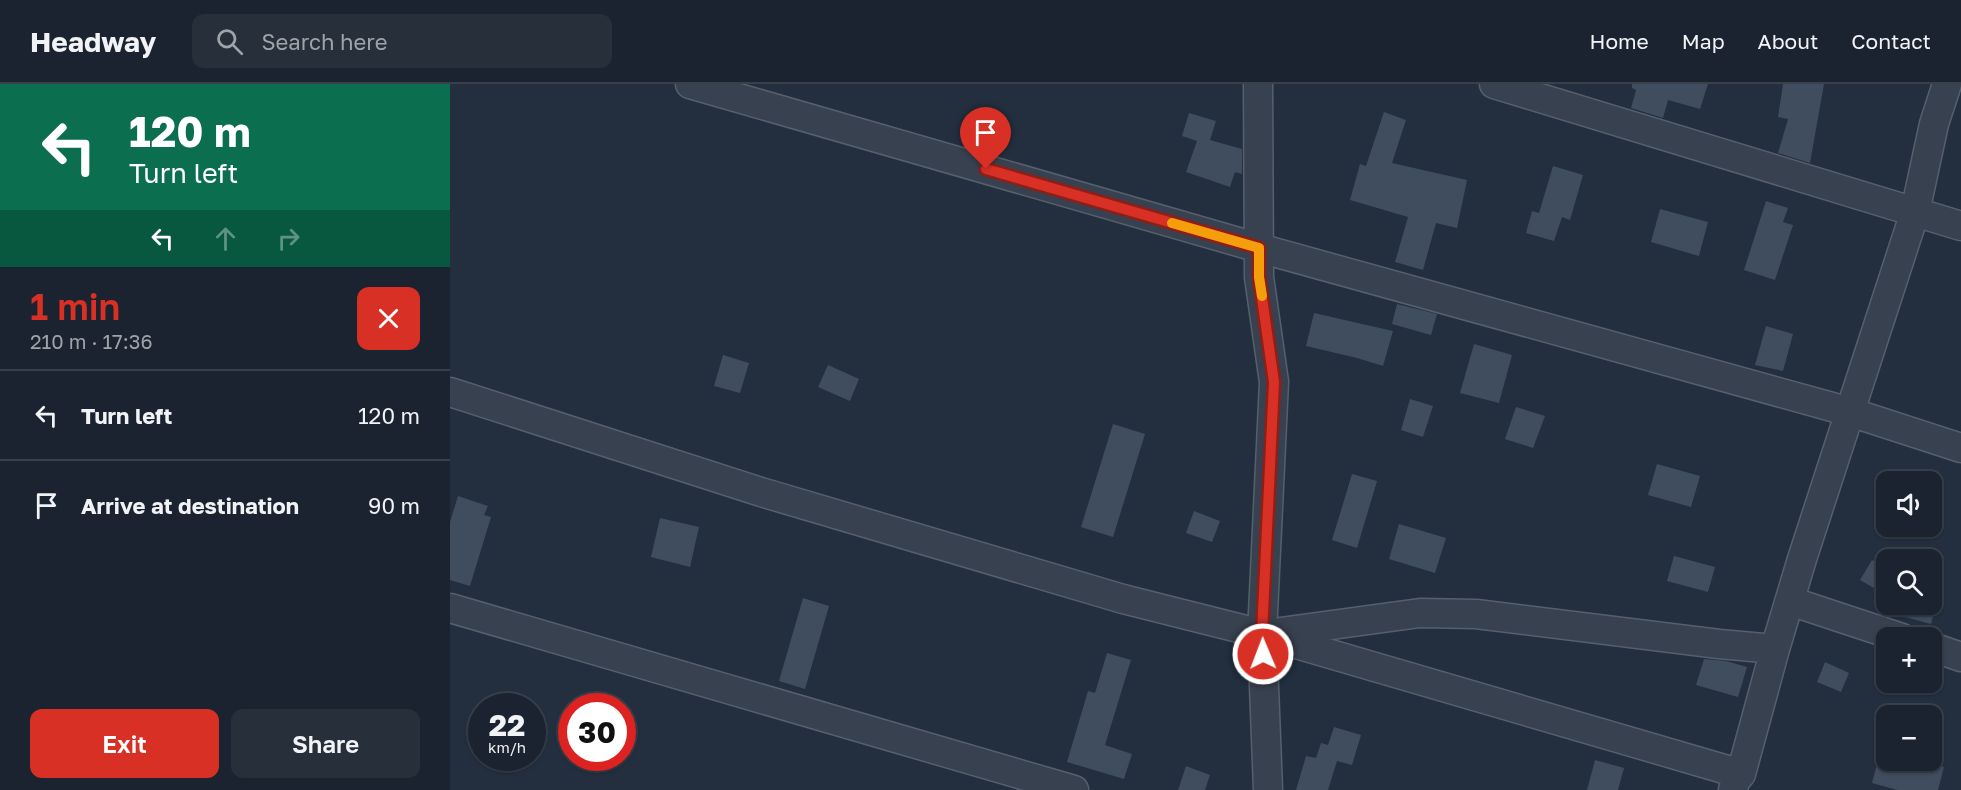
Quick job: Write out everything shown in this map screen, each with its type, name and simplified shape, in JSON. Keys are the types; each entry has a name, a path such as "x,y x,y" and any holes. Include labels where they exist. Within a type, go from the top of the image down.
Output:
{"street":[{"path":"690,84 1259,248 1850,412 1961,448"},
{"path":"1258,84 1259,277 1274,382 1262,634 1268,790"},
{"path":"1494,84 1961,226"},
{"path":"450,392 772,495 1123,599 1262,634 1737,782 1775,649 1915,212 1934,124 1947,84"},
{"path":"1790,601 1876,629"},
{"path":"450,608 1074,790"},
{"path":"1262,634 1420,613 1476,614 1775,649"},
{"path":"1942,650 1961,657"}],"building":[{"path":"1632,84 1708,84 1700,109 1668,100 1663,118 1631,108 1636,90 1632,88"},
{"path":"1783,84 1824,84 1810,163 1778,153 1788,119 1778,117"},
{"path":"1384,112 1406,120 1392,163 1467,180 1457,228 1436,223 1423,270 1395,262 1408,217 1350,200 1360,164 1366,166"},
{"path":"1189,113 1216,121 1210,140 1242,149 1242,174 1235,172 1230,187 1186,172 1197,141 1182,136"},
{"path":"1553,166 1583,175 1570,220 1562,217 1554,241 1526,233 1532,211 1539,213"},
{"path":"1766,201 1788,208 1783,222 1793,225 1775,280 1744,270"},
{"path":"1660,209 1708,222 1699,256 1651,242"},
{"path":"1397,304 1437,314 1431,335 1392,324"},
{"path":"1314,313 1393,331 1383,366 1306,346"},
{"path":"1766,326 1793,334 1783,371 1755,365"},
{"path":"1474,344 1512,355 1499,403 1460,393"},
{"path":"723,355 749,363 740,393 714,386"},
{"path":"828,365 859,379 850,401 818,387"},
{"path":"1410,399 1433,406 1423,437 1401,430"},
{"path":"1516,407 1545,416 1533,448 1505,439"},
{"path":"1113,424 1145,434 1113,537 1081,527"},
{"path":"1657,464 1700,476 1691,507 1648,495"},
{"path":"1352,474 1377,481 1357,548 1332,540"},
{"path":"458,496 488,506 484,515 491,517 470,586 450,580 450,522"},
{"path":"1194,511 1220,521 1212,542 1186,533"},
{"path":"660,518 699,527 690,567 651,557"},
{"path":"1399,524 1446,538 1435,573 1389,559"},
{"path":"1674,556 1715,567 1708,592 1667,581"},
{"path":"1872,560 1876,562 1876,589 1860,580"},
{"path":"803,598 829,606 805,689 779,681"},
{"path":"1898,615 1933,615 1931,624"},
{"path":"1107,653 1131,660 1105,745 1132,754 1124,779 1067,762 1088,691 1095,693"},
{"path":"1704,659 1726,661 1747,667 1738,697 1696,685"},
{"path":"1825,662 1849,673 1841,692 1817,682"},
{"path":"1334,727 1361,735 1352,765 1337,761 1328,790 1296,790 1306,756 1316,758 1321,743 1328,745"},
{"path":"1595,760 1624,768 1618,790 1587,790"},
{"path":"1186,766 1210,775 1205,790 1178,790"},
{"path":"1942,766 1944,767 1938,790 1897,790 1872,783 1876,768 1876,771 1942,771"}],"slow traffic":[{"path":"1172,223 1259,248 1259,277 1262,296"}],"route":[{"path":"986,169 1259,248 1259,277 1274,382 1262,634 1263,654"}]}
